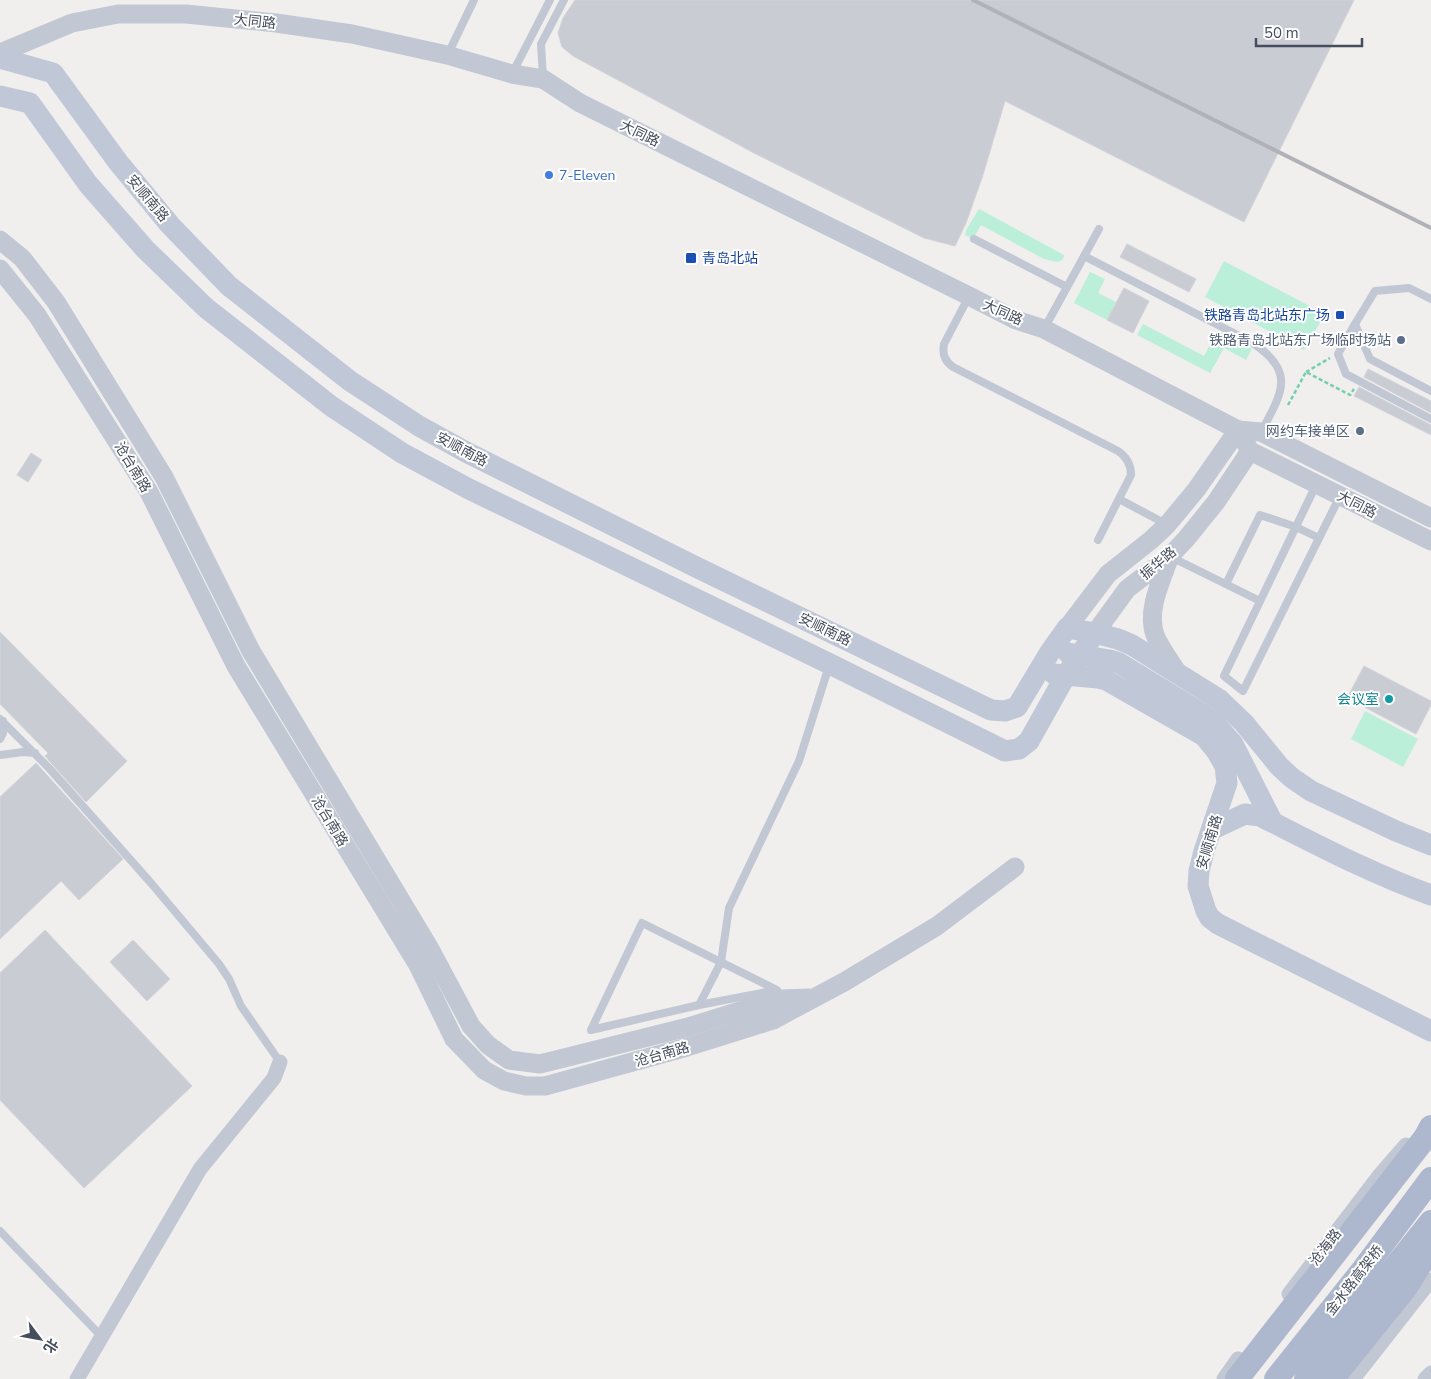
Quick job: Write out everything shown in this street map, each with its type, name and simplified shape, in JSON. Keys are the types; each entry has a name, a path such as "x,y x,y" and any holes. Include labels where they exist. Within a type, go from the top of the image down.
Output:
{"main road":[{"name":"安顺南路","path":"0,58 52,73 118,162 164,218 229,286 350,381 419,426 475,457 670,554 991,710 1005,711 1017,707 1037,672 1098,678 1106,680 1204,736 1225,766 1227,783 1199,871 1198,886 1202,901 1210,918 1218,924 1431,1031"},
{"path":"0,96 30,103 88,184 145,248 206,308 331,406 402,453 470,489 830,664"},
{"path":"1037,672 1067,628 1118,639 1132,645 1220,700 1244,723 1279,766 1311,791 1396,831 1431,845"},
{"name":"振华路","path":"830,664 1005,751 1019,749 1029,741 1066,675 1095,633"},
{"path":"1050,652 1080,655 1119,663 1211,719 1233,744 1272,821"},
{"path":"1213,829 1245,814 1260,816 1368,870 1431,895"},
{"path":"1237,1379 1425,1138 1431,1127"},
{"name":"金水路高架桥","path":"1278,1379 1431,1179"},
{"name":"金水路高架桥","path":"1306,1379 1431,1222"},
{"path":"1332,1379 1406,1287 1431,1247"}],"street":[{"name":"大同路","path":"0,53 72,22 118,14 186,14 276,23 352,34 448,54 512,74 542,79 580,103 1016,320 1044,329 1238,430"},
{"name":"沧台南路","path":"0,240 22,258 56,302 164,478 251,651 430,950 471,1026 488,1045 509,1060 540,1064 688,1026 772,1001 816,998"},
{"name":"沧台南路","path":"0,269 37,315 149,492 236,666 418,966 454,1039 484,1070 504,1081 526,1086 545,1086 687,1047 773,1020 816,998 938,926 1015,866"},
{"path":"1238,430 1256,441"},
{"name":"振华路","path":"1067,628 1108,574 1168,525 1196,490 1238,430"},
{"name":"大同路","path":"1256,441 1317,484 1431,541"},
{"name":"大同路","path":"1256,441 1431,518"},
{"name":"振华路","path":"1095,633 1127,589 1170,556 1186,539 1216,502 1256,441"},
{"path":"1170,556 1154,604 1152,620 1155,635 1177,672"},
{"path":"78,1379 200,1169 274,1078 280,1062"},
{"name":"沧海路","path":"1224,1379 1380,1176 1421,1126 1431,1119"},
{"path":"1278,1379 1431,1185"},
{"path":"1315,1379 1431,1236"},
{"path":"1353,1379 1431,1280"},
{"path":"1425,1379 1431,1373"}],"lane":[{"path":"448,54 474,0"},
{"path":"512,74 550,0"},
{"path":"542,79 541,44 564,0"},
{"path":"1044,329 1099,229"},
{"path":"974,239 1067,287"},
{"path":"1084,256 1251,342 1267,353 1278,367 1282,386 1277,402 1256,441"},
{"path":"1431,299 1410,288 1376,291 1338,354 1346,374 1431,419"},
{"path":"970,296 944,344 943,352 947,363 1123,454 1131,467 1131,475 1098,540"},
{"path":"1355,324 1370,359 1431,391"},
{"path":"1317,484 1224,676 1243,691 1341,496"},
{"path":"1119,499 1168,525"},
{"path":"1226,584 1260,515 1296,527 1320,538"},
{"path":"1170,556 1260,601"},
{"path":"699,1005 721,962 729,908 799,761 830,664"},
{"path":"0,739 3,733 1,720"},
{"path":"1,720 36,753 151,883 219,964 229,979 241,1006 280,1062"},
{"path":"0,755 12,752 36,753"},
{"path":"642,923 721,962 777,990 699,1005 591,1030 642,923"},
{"path":"0,1231 102,1337"}],"path":[{"path":"1285,410 1306,372 1338,354"},
{"path":"1306,372 1350,395 1358,381"}],"green space":[{"path":"979,209 1064,255 1064,257 1057,262 1044,259 981,225 973,239 965,235"},
{"path":"1224,261 1325,314 1304,350 1205,297"},
{"path":"1090,272 1105,279 1098,293 1116,302 1107,320 1074,303"},
{"path":"1143,324 1204,356 1217,331 1252,349 1246,360 1224,348 1210,373 1137,335"},
{"path":"1365,711 1418,739 1403,767 1351,739"}],"building":[{"path":"575,0 1354,0 1244,222 1005,101 982,178 966,223 955,246 924,238 754,153 573,56 562,47 558,33 563,18"},
{"path":"1127,244 1196,279 1189,292 1120,257"},
{"path":"1124,288 1149,301 1133,333 1107,320"},
{"path":"1368,369 1431,401 1431,413 1364,377"},
{"path":"1359,387 1431,425 1431,435 1354,396"},
{"path":"31,453 42,460 28,482 17,475"},
{"path":"0,632 127,761 86,802 45,756 48,753 0,704"},
{"name":"会议室","path":"1364,666 1431,701 1431,705 1416,734 1347,698"},
{"path":"36,763 123,859 79,900 61,881 0,939 0,797"},
{"path":"45,930 192,1086 84,1188 0,1100 0,973"},
{"path":"133,940 170,979 147,1001 110,962"}],"railway":[{"path":"973,0 1431,228"}],"place":[{"name":"7-Eleven","path":"549,175"},
{"name":"青岛北站","path":"691,258"},
{"name":"铁路青岛北站东广场","path":"1340,315"},
{"name":"铁路青岛北站东广场临时场站","path":"1401,340"},
{"name":"网约车接单区","path":"1360,431"},
{"name":"会议室","path":"1389,699"}]}
